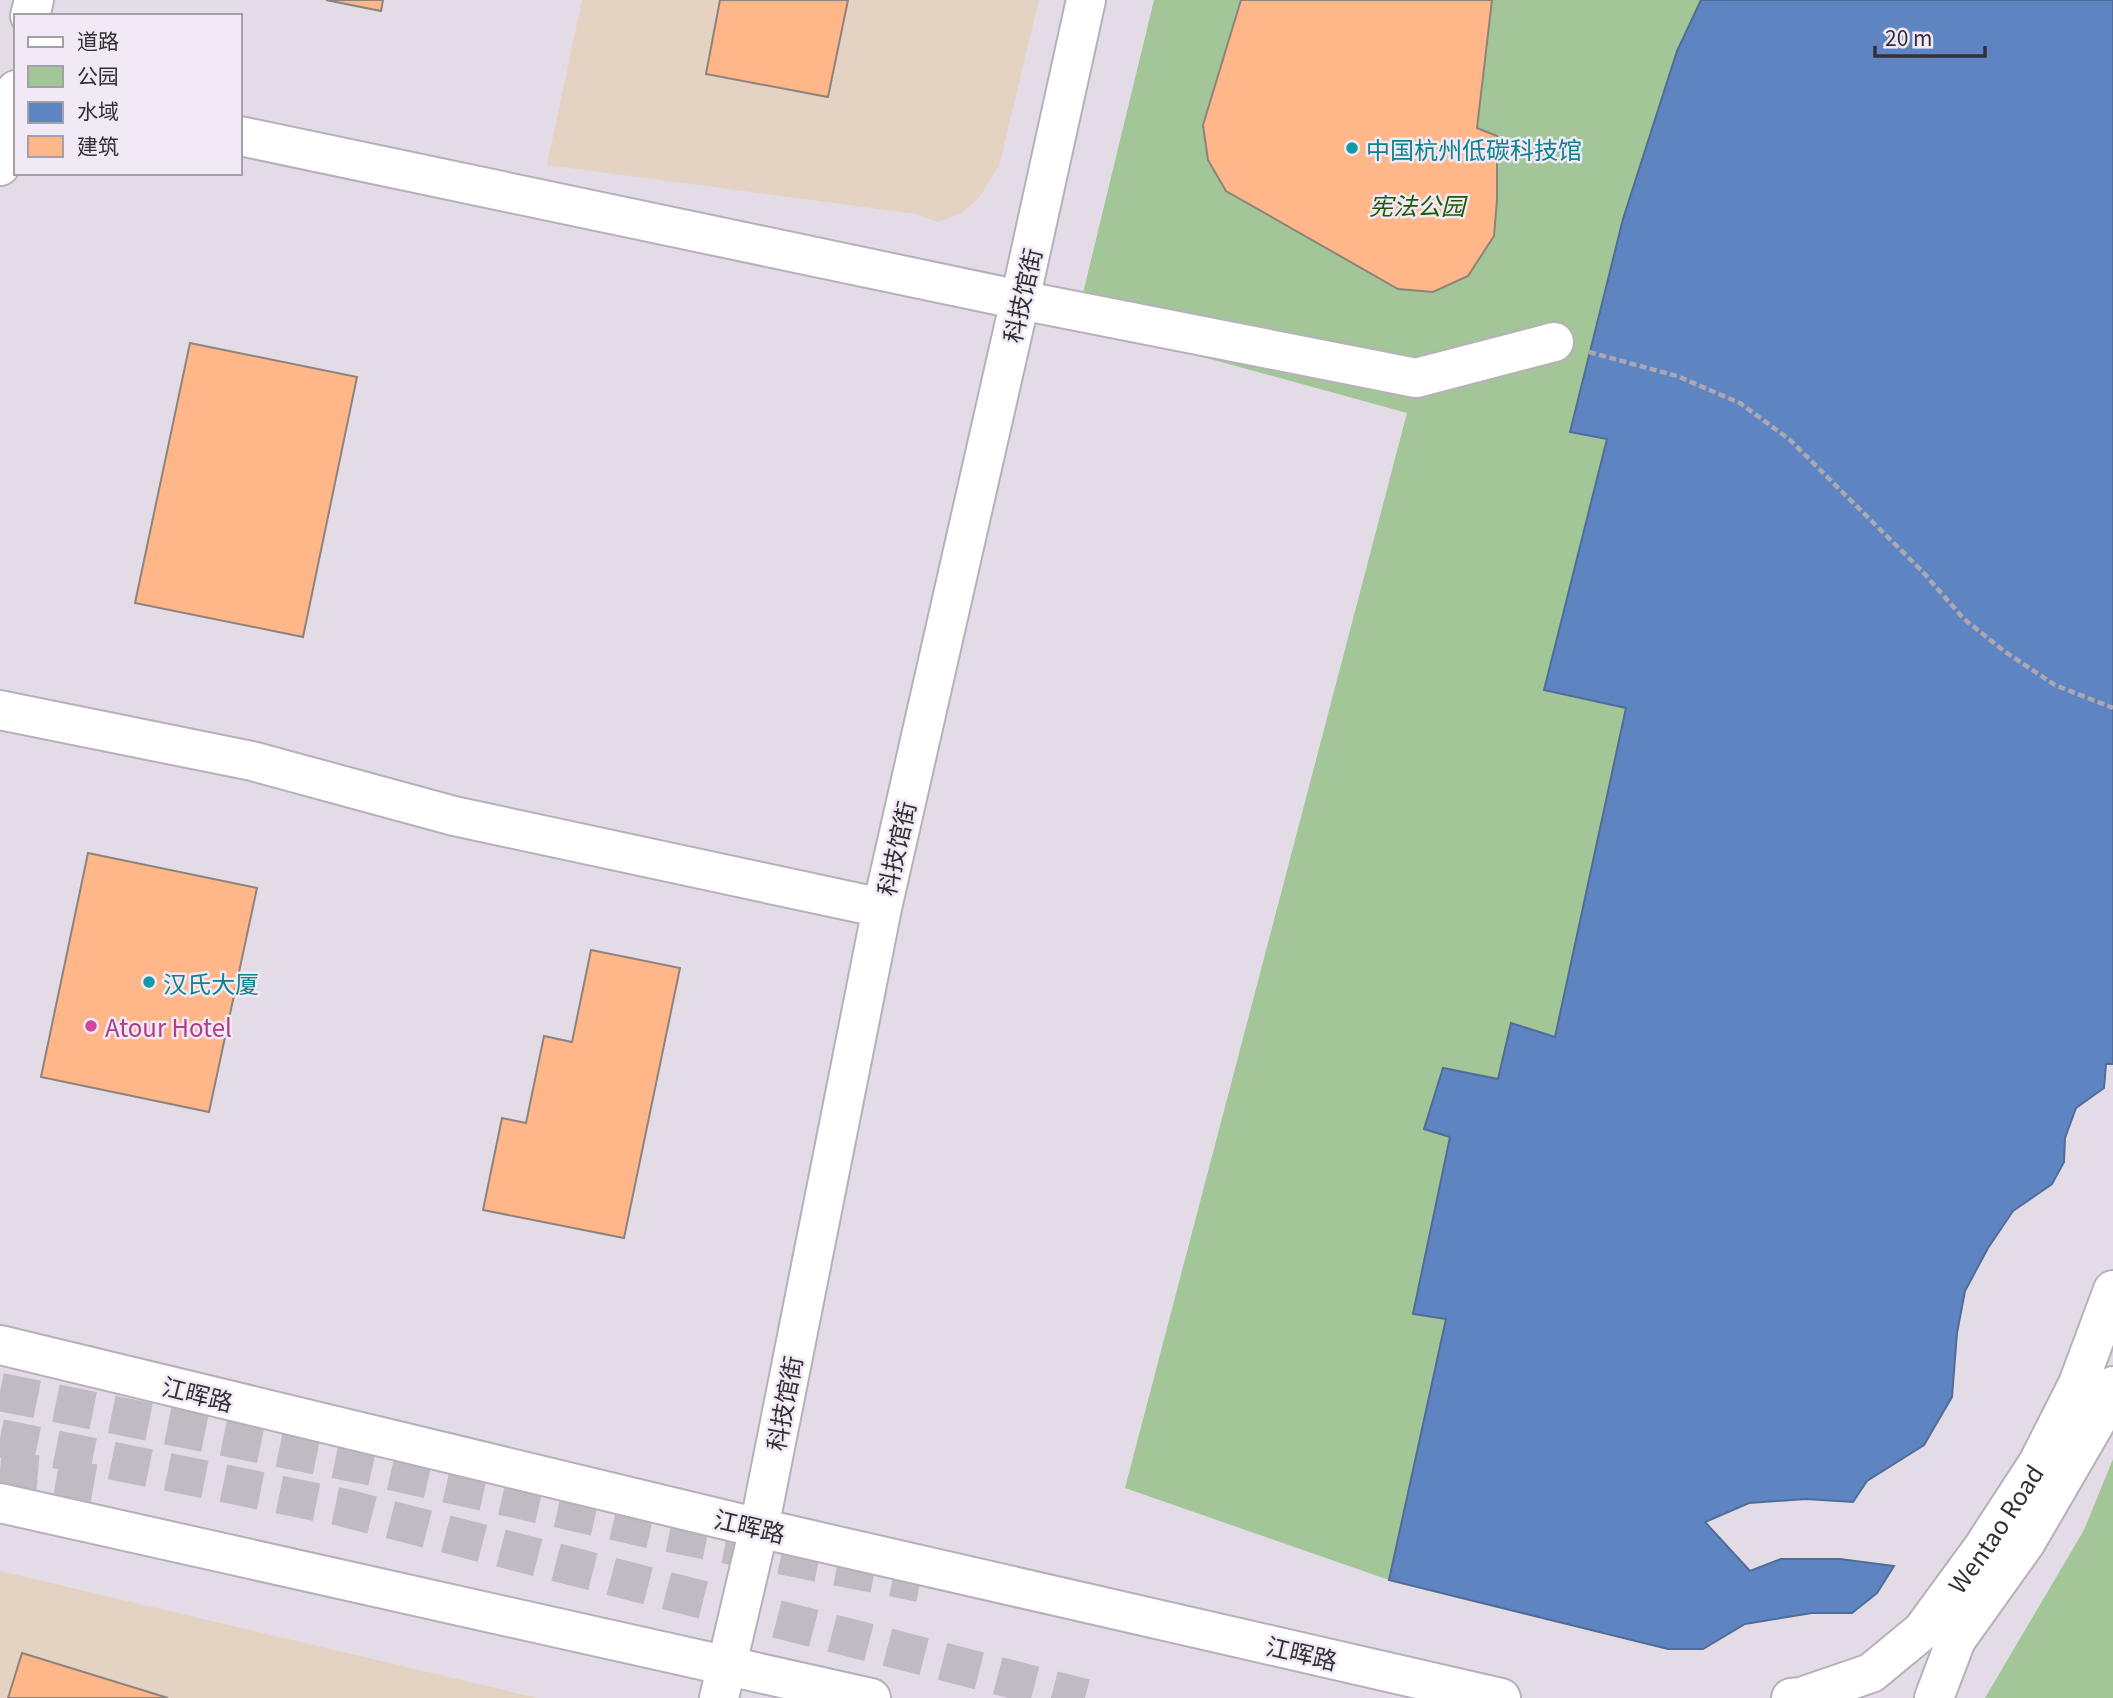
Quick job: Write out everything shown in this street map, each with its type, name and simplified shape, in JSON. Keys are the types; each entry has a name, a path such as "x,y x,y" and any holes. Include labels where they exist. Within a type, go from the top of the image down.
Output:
{"main road":[{"name":"科技馆街","path":"722,1682 759,1528 881,908 1086,0"},
{"path":"0,166 14,100"},
{"path":"242,136 1020,300 1416,378 1554,342"},
{"path":"0,710 252,761 454,816 881,908"},
{"name":"Wentao Road","path":"1797,1698 1871,1673 1922,1631 1982,1549 2038,1463 2078,1384 2113,1290"},
{"name":"江晖路","path":"0,1345 759,1528 1501,1698"},
{"name":"Wentao Road","path":"1934,1698 1956,1640 2026,1542 2098,1419 2113,1386"},
{"path":"0,1503 722,1682 871,1698"},
{"path":"1797,1698 1851,1698"}],"path":[{"path":"1554,342 1677,376 1740,403 1790,440 1921,570 1964,618 2004,651 2055,685 2113,708"}],"shaded area":[{"path":"582,0 1039,0 999,166 978,199 960,214 938,222 916,214 547,165"},
{"path":"0,1571 537,1698 0,1698"}],"green space":[{"name":"宪法公园","path":"1154,0 1701,0 1677,51 1623,219 1570,432 1607,439 1544,690 1626,708 1555,1037 1498,1080 1424,1128 1450,1136 1413,1313 1446,1318 1389,1580 1125,1488 1407,413 1076,322"},
{"path":"2113,1459 2113,1698 1985,1698 2084,1530"}],"water":[{"path":"1701,0 2113,0 2113,1064 2106,1064 2104,1088 2076,1108 2065,1138 2064,1162 2052,1184 2013,1211 1988,1248 1965,1291 1957,1333 1952,1397 1924,1445 1867,1481 1853,1502 1806,1499 1749,1503 1705,1522 1750,1571 1781,1559 1840,1559 1894,1566 1877,1593 1852,1613 1812,1613 1745,1624 1703,1649 1668,1649 1389,1580 1446,1319 1413,1314 1450,1137 1424,1129 1443,1068 1498,1079 1511,1023 1555,1037 1626,708 1544,690 1607,439 1570,432 1623,219 1677,51"}],"building":[{"path":"326,0 383,0 381,11"},
{"path":"720,0 848,0 828,97 706,74"},
{"name":"中国杭州低碳科技馆","path":"1241,0 1492,0 1477,128 1497,136 1494,236 1468,276 1433,292 1398,289 1226,191 1208,160 1203,125"},
{"path":"190,343 357,377 303,637 135,603"},
{"name":"汉氏大厦","path":"88,853 257,888 209,1112 41,1077"},
{"path":"591,950 680,968 624,1238 483,1210 502,1118 526,1123 544,1036 572,1042"},
{"path":"22,1653 168,1698 8,1698"}],"tunnel":[{"path":"0,1392 359,1464 658,1531 920,1583"},
{"path":"0,1438 341,1507 1085,1698"},
{"path":"0,1471 47,1475 98,1484"}],"place":[{"name":"中国杭州低碳科技馆","path":"1352,148"},
{"name":"汉氏大厦","path":"149,982"},
{"name":"Atour Hotel","path":"91,1026"}]}
